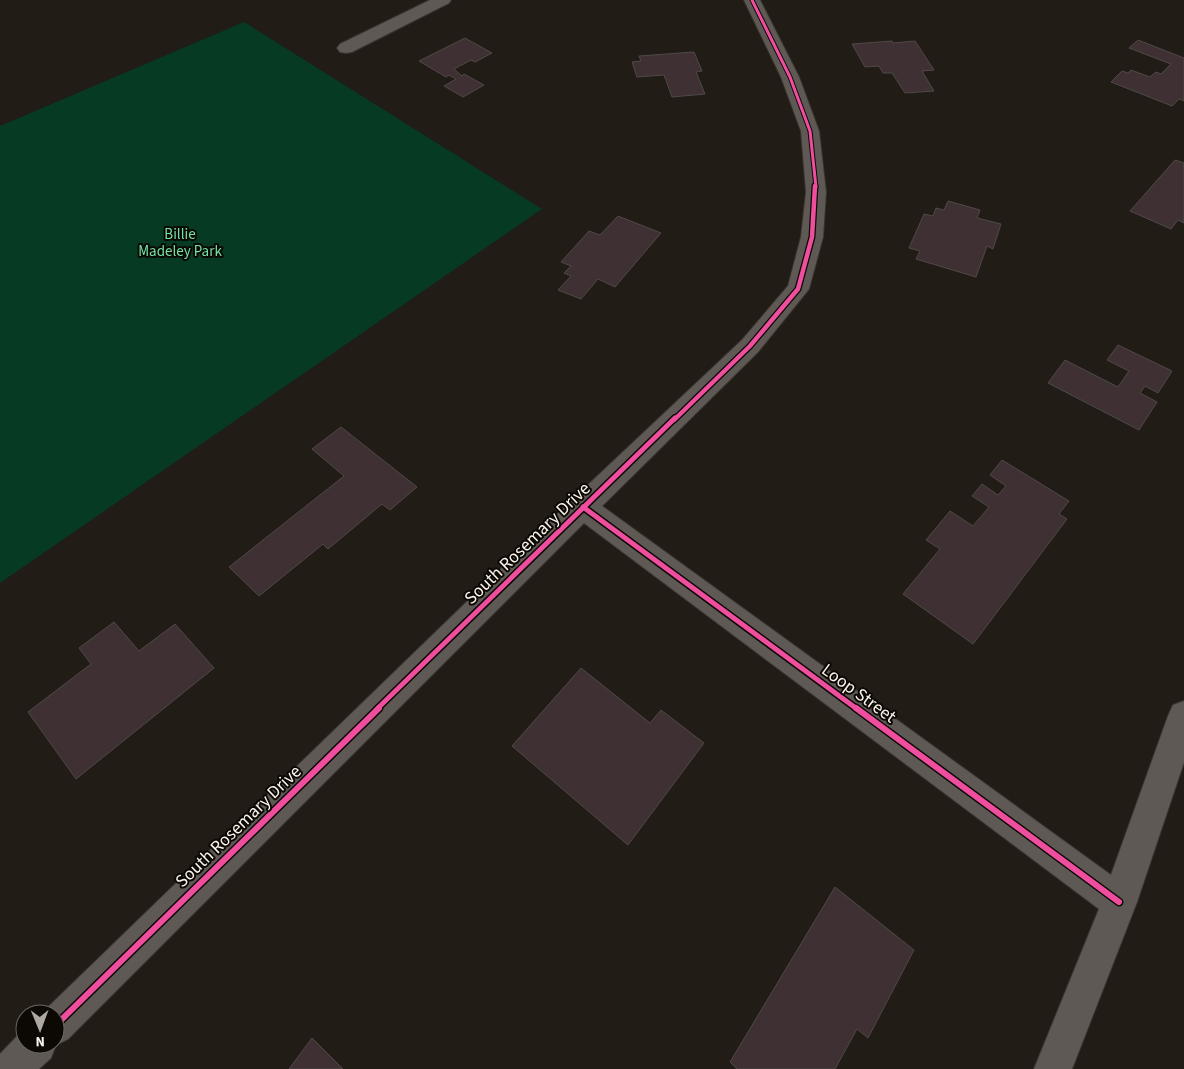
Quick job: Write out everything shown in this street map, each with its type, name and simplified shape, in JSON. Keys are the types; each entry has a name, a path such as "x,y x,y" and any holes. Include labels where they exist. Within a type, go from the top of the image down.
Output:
{"street":[{"path":"346,48 442,0"},
{"name":"South Rosemary Drive","path":"65,1016 583,507 750,346 798,289 812,237 816,192 810,131 790,78 752,0"},
{"name":"Loop Street","path":"583,507 1119,902"},
{"path":"1053,1069 1119,902 1184,716"},
{"path":"12,1069 27,1054"}],"green space":[{"name":"Billie Madeley Park","path":"244,22 542,209 0,583 0,126"}],"building":[{"path":"465,38 492,53 475,62 471,60 454,69 462,76 464,74 484,85 463,97 444,86 456,79 449,75 446,77 419,61"},
{"path":"1138,40 1184,58 1184,101 1179,99 1172,106 1111,82 1122,71 1128,73 1131,70 1150,77 1156,72 1161,74 1171,64 1129,48"},
{"path":"892,41 893,43 915,41 934,70 922,71 934,91 905,93 892,73 883,73 879,66 865,67 852,44"},
{"path":"694,52 702,71 696,72 705,94 672,97 664,75 637,77 632,62 641,61 639,56"},
{"path":"1175,160 1184,163 1184,223 1178,220 1171,229 1130,211"},
{"path":"948,201 980,210 977,218 1001,224 993,249 987,246 976,277 916,259 920,251 909,248 924,214 933,216 936,208 944,210"},
{"path":"618,216 661,233 615,287 598,279 581,299 558,290 571,276 564,273 571,266 561,262 589,231 600,235"},
{"path":"1118,345 1172,371 1158,393 1145,386 1140,393 1157,402 1139,430 1048,383 1065,360 1118,387 1129,371 1107,360"},
{"path":"341,427 417,487 390,510 382,504 328,549 323,544 259,596 229,567 344,476 312,449"},
{"path":"1002,460 1069,501 1059,514 1067,519 973,644 903,594 940,549 926,540 950,511 973,526 989,507 972,496 982,484 998,495 1006,486 990,475"},
{"path":"114,622 139,651 175,624 214,668 76,779 28,712 91,664 79,648"},
{"path":"581,668 650,723 661,710 704,743 628,845 512,746"},
{"path":"835,887 914,950 868,1038 857,1029 835,1069 737,1069 730,1062"},
{"path":"312,1038 343,1069 289,1069"}],"cycle path":[{"path":"65,1016 583,507 750,346 798,289 812,237 816,192 810,131 790,77 752,0"},
{"path":"583,507 1119,902"}]}
